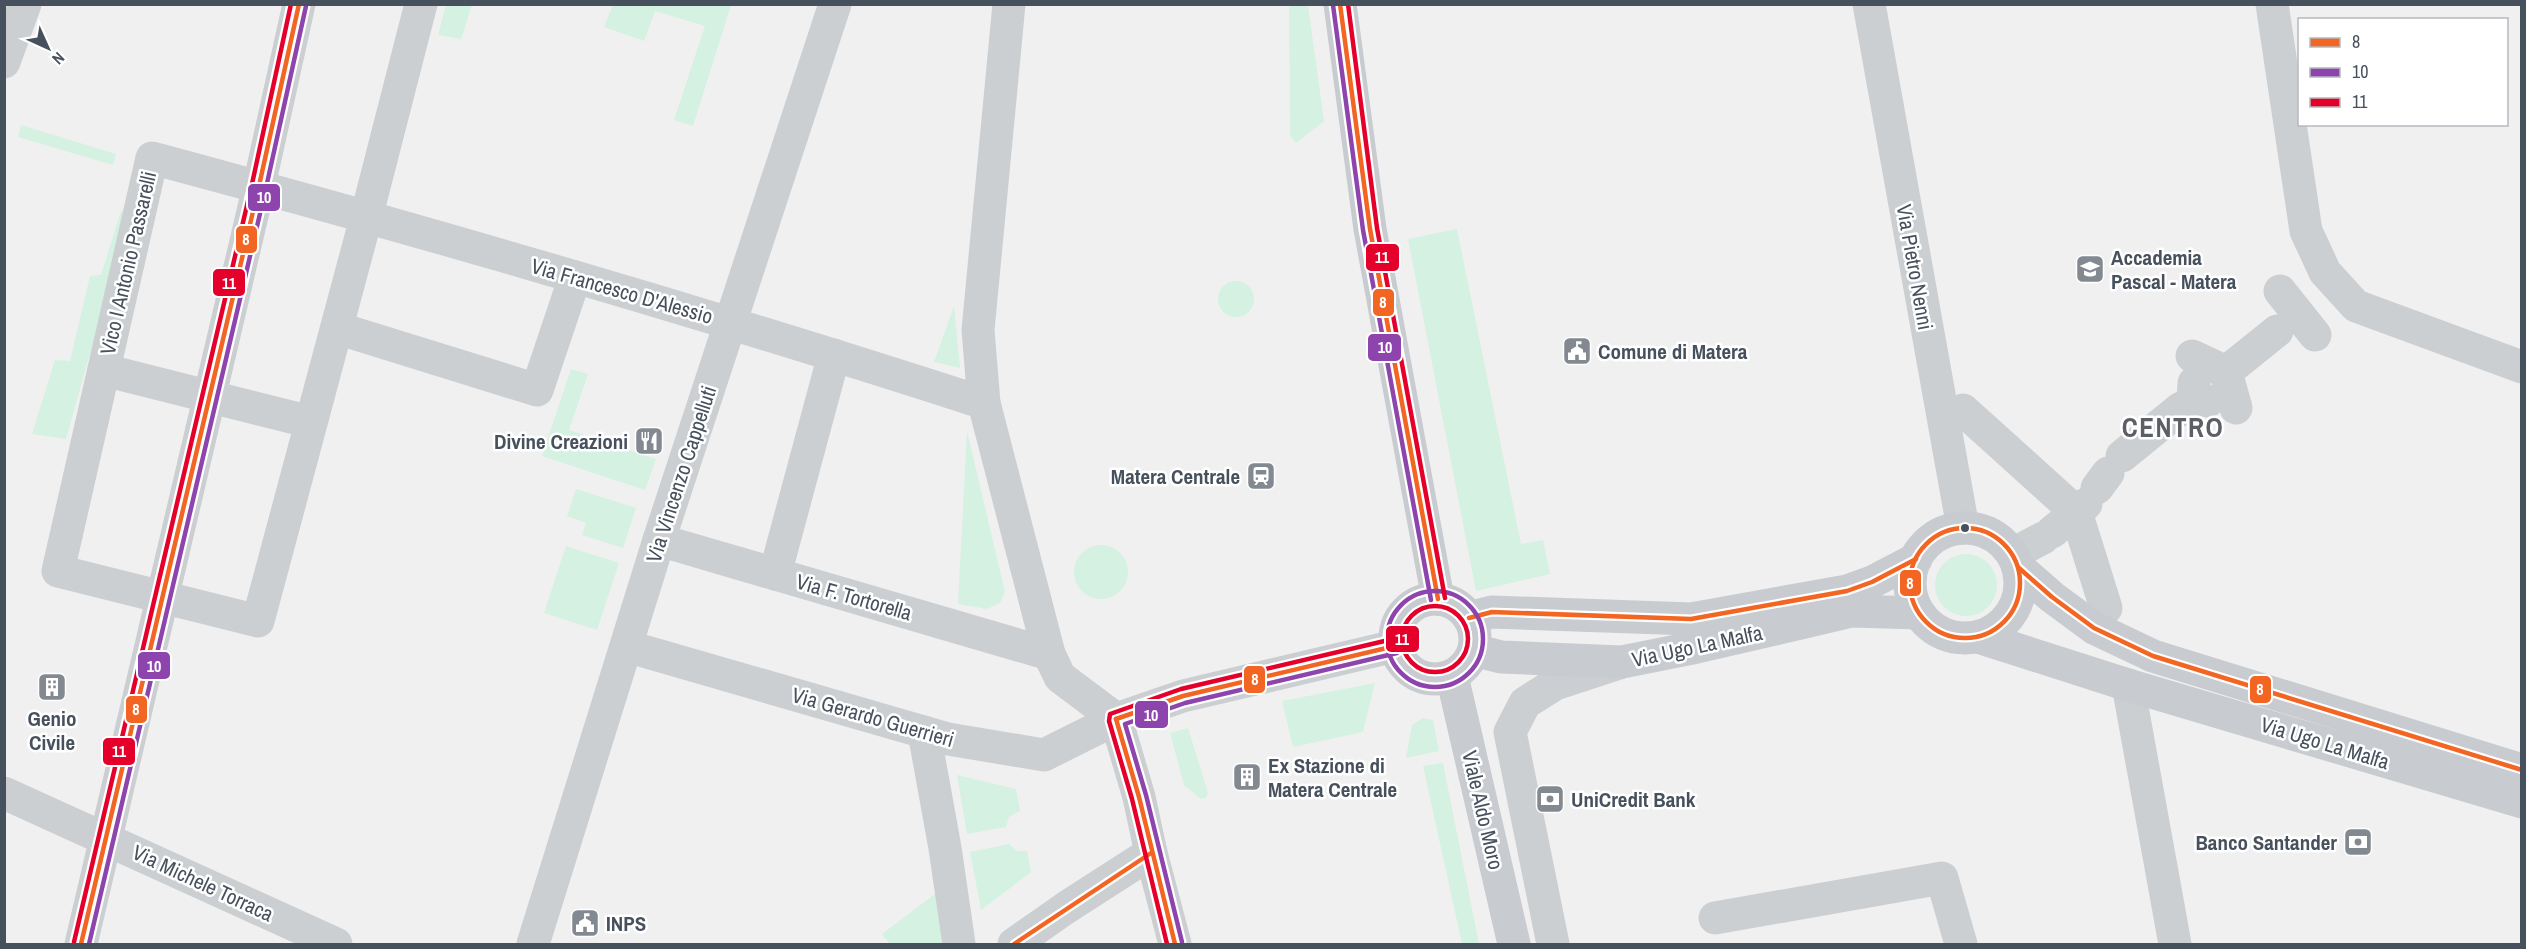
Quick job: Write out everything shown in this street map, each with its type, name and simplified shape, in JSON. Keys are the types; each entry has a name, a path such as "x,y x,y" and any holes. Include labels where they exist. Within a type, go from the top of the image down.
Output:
{"main road":[{"path":"1340,4 1370,229 1438,599"},
{"path":"1963,528 1977,529 1991,534 2003,543 2016,561 2021,586 2008,619 1994,630 1978,637 1951,637 1939,632 1919,613 1912,596 1910,577 1916,560 1927,543 1944,532 1963,528"},
{"name":"Via Ugo La Malfa","path":"1469,618 1492,612 1691,619 1846,591 1872,582 1916,560"},
{"name":"Via Ugo La Malfa","path":"2016,561 2052,597 2094,628 2153,656 2522,770"},
{"path":"1438,599 1450,602 1461,608 1469,618 1476,639 1474,650 1462,670 1452,676 1434,680 1415,675 1399,658 1395,646 1398,622 1406,612 1420,602 1438,599"},
{"name":"Via Ugo La Malfa","path":"1474,650 1501,657 1622,662 1852,611 1919,613"},
{"name":"Via Ugo La Malfa","path":"1978,637 2128,685 2522,802"},
{"name":"Viale Aldo Moro","path":"1452,676 1514,945"}],"street":[{"path":"4,62 25,4"},
{"path":"81,945 299,4"},
{"path":"162,597 258,621 421,4"},
{"name":"Via Vincenzo Cappelluti","path":"533,945 659,540 835,4"},
{"path":"1009,4 978,330 984,403 1049,654 1060,677 1116,719 1139,797 1150,853 1175,945"},
{"name":"Via Pietro Nenni","path":"1869,4 1963,528"},
{"path":"2272,4 2306,231 2325,272 2353,303 2522,367"},
{"name":"Vico I Antonio Passarelli","path":"162,597 58,571 152,158 258,186"},
{"name":"Via Francesco D'Alessio","path":"258,186 730,322 984,403"},
{"path":"2319,259 2286,286 2322,330 2353,303"},
{"path":"337,328 537,390 575,277"},
{"path":"2016,561 2202,391 2277,330"},
{"path":"775,574 834,355"},
{"name":"Vico I Antonio Passarelli","path":"104,370 311,422"},
{"path":"1963,410 2083,500 2106,608"},
{"name":"Via F. Tortorella","path":"659,540 1049,654"},
{"name":"Via Gerardo Guerrieri","path":"626,646 948,739 1044,755 1116,719 1183,696 1395,646"},
{"path":"1553,945 1510,732 1525,703 1556,684 1622,662"},
{"path":"2128,685 2175,945"},
{"path":"924,732 945,848 959,945"},
{"name":"Via Michele Torraca","path":"4,793 336,945"},
{"path":"1014,945 1150,853"},
{"path":"1715,918 1942,878 1961,945"}],"green space":[{"path":"446,5 472,5 461,39 438,35"},
{"path":"613,5 731,5 693,126 674,120 705,26 655,11 644,41 604,27"},
{"path":"1289,5 1308,5 1324,121 1296,143 1290,136"},
{"path":"21,125 116,154 113,165 18,137"},
{"path":"121,211 129,215 66,439 32,434 55,360 70,361 90,276 101,275"},
{"path":"1457,229 1521,544 1543,540 1550,574 1476,591 1408,239"},
{"path":"1236,281 1249,286 1254,299 1249,312 1236,317 1223,312 1218,299 1223,286"},
{"path":"954,306 960,368 934,362"},
{"path":"571,369 588,374 569,430 656,459 645,490 542,456"},
{"path":"967,431 1005,592 1000,603 987,609 958,604"},
{"path":"576,489 636,508 623,548 582,535 586,523 567,516"},
{"path":"1101,545 1111,547 1120,553 1126,562 1128,572 1126,582 1120,591 1111,597 1101,599 1091,597 1082,591 1076,582 1074,572 1076,562 1082,553 1091,547"},
{"path":"566,546 619,563 597,630 544,613"},
{"path":"1966,554 1983,559 1988,563 1992,568 1997,585 1992,602 1988,607 1983,611 1966,616 1949,611 1944,607 1940,602 1935,585 1940,568 1944,563 1949,559"},
{"path":"1375,683 1363,732 1293,747 1282,701"},
{"path":"1423,718 1433,720 1439,751 1406,758 1412,725"},
{"path":"1188,728 1208,793 1206,798 1201,799 1184,785 1170,733"},
{"path":"1443,763 1479,944 1462,944 1423,766"},
{"path":"957,775 1016,789 1020,811 1009,817 1006,827 967,834"},
{"path":"1009,844 1017,851 1027,851 1031,872 981,910 970,852"},
{"path":"935,894 948,944 890,944 882,934"}],"transit line":[{"name":"11","path":"74,942 252,184 291,4"},
{"name":"8","path":"81,944 259,186 299,4"},
{"name":"8","path":"1340,4 1370,229 1438,599"},
{"name":"11","path":"1348,4 1377,228 1445,598"},
{"name":"10","path":"1333,5 1363,230 1431,600"},
{"name":"10","path":"89,944 266,188 306,6"},
{"name":"8","path":"1965,528 1986,532 2004,544 2016,562 2020,583 2016,604 2004,622 1986,634 1965,638 1944,634 1926,622 1914,604 1910,583 1914,562 1926,544 1944,532 1965,528"},
{"name":"8","path":"1469,618 1492,612 1691,619 1847,591 1872,582 1916,559"},
{"name":"8","path":"2019,568 2052,597 2094,628 2153,656 2522,770"},
{"name":"10","path":"1435,591 1453,595 1469,605 1479,621 1483,639 1479,657 1469,673 1453,683 1435,687 1417,683 1401,673 1391,657 1387,639 1391,621 1401,605 1417,595 1435,591"},
{"name":"11","path":"1435,606 1448,609 1458,616 1465,626 1468,639 1465,652 1458,662 1448,669 1435,672 1422,669 1412,662 1405,652 1402,639 1405,626 1412,616 1422,609 1435,606"},
{"name":"11","path":"1167,944 1132,799 1109,721 1110,714 1181,689 1393,639"},
{"name":"8","path":"1116,719 1183,696 1395,646"},
{"name":"10","path":"1182,942 1146,795 1125,724 1185,703 1397,653"},
{"name":"8","path":"1116,719 1139,797 1175,944"},
{"name":"8","path":"1014,944 1151,853"}],"place":[{"name":"Accademia Pascal - Matera","path":"2090,269"},
{"name":"Comune di Matera","path":"1577,351"},
{"name":"Divine Creazioni","path":"649,441"},
{"name":"Matera Centrale","path":"1261,476"},
{"name":"Genio Civile","path":"52,687"},
{"name":"Ex Stazione di Matera Centrale","path":"1247,777"},
{"name":"UniCredit Bank","path":"1550,799"},
{"name":"Banco Santander","path":"2358,842"},
{"name":"INPS","path":"585,923"}],"district":[{"name":"CENTRO","path":"2173,427"}]}
